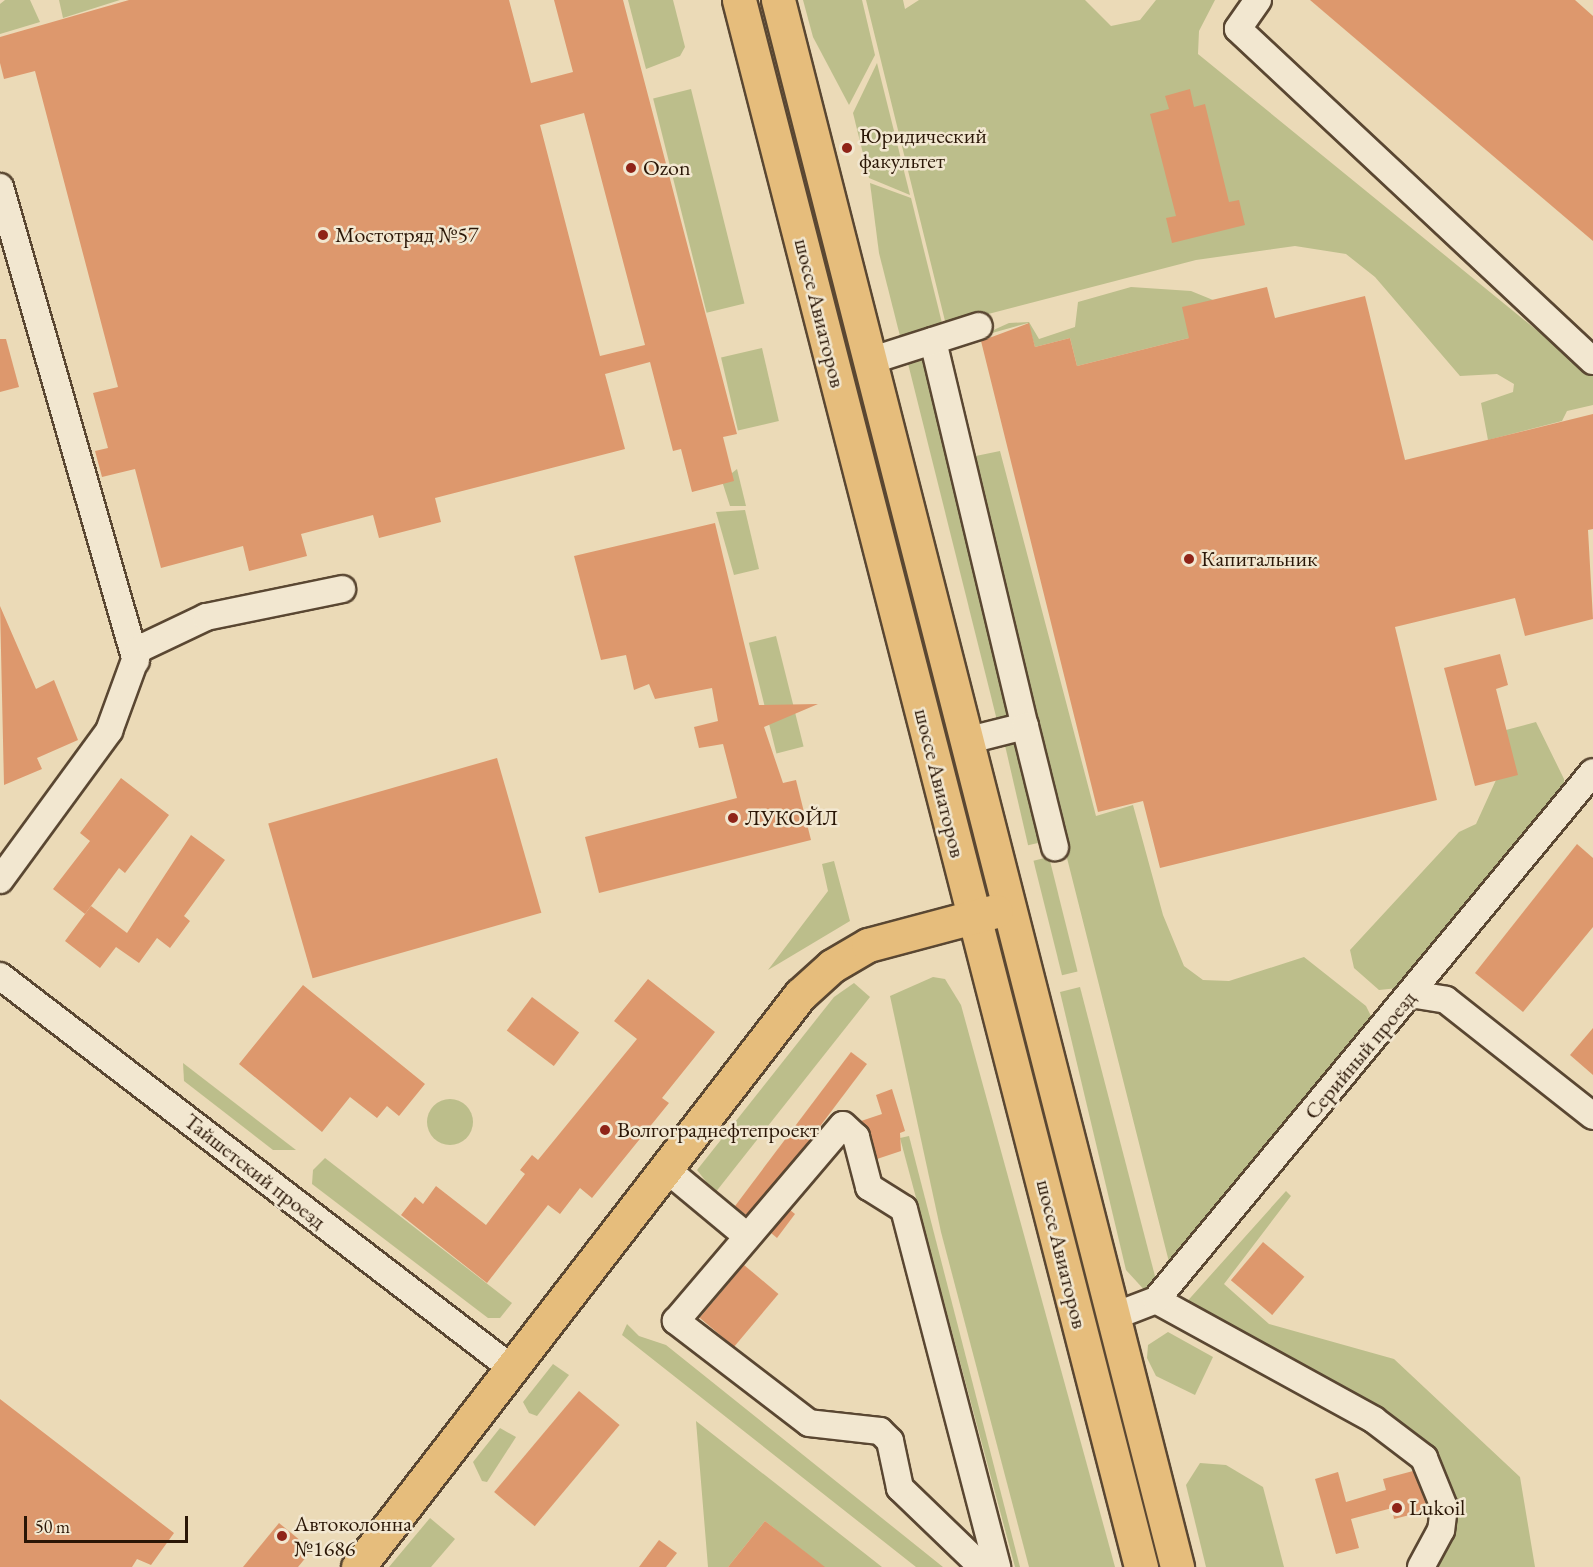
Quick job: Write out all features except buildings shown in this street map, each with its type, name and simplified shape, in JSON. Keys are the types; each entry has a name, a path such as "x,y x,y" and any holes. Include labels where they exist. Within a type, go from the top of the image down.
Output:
{"main road":[{"name":"шоссе Авиаторов","path":"739,0 1141,1567"},
{"name":"шоссе Авиаторов","path":"778,0 1013,908 1112,1317 1177,1567"},
{"path":"358,1567 510,1367 800,995 832,966 868,945 974,915 1013,908"}],"street":[{"path":"1258,0 1238,29 1593,361"},
{"path":"0,187 136,661"},
{"path":"873,360 980,326"},
{"path":"933,341 1055,847"},
{"path":"0,880 109,731 139,649 206,617 342,589"},
{"path":"969,740 1025,726"},
{"name":"Серийный проезд","path":"1112,1317 1156,1300 1593,772"},
{"name":"Тайшетский проезд","path":"0,976 510,1367"},
{"path":"1410,994 1455,1006 1593,1116"},
{"path":"982,1567 900,1488 891,1441 880,1431 809,1423 676,1322 836,1129 851,1128 869,1187 904,1209 997,1567"},
{"path":"666,1168 747,1236"},
{"path":"1156,1300 1374,1420 1424,1458 1444,1507 1441,1530 1421,1567"}],"green space":[{"path":"5,0 30,0 40,22 0,34 0,4"},
{"path":"59,0 120,0 63,18"},
{"path":"628,0 673,0 685,47 680,56 646,69"},
{"path":"803,0 862,0 875,55 849,105 813,37"},
{"path":"866,0 903,0 905,9 919,0 1085,0 1111,26 1140,20 1156,0 1215,0 1199,31 1198,54 1593,376 1593,405 1567,411 1562,421 1488,440 1481,403 1513,392 1514,384 1497,374 1460,376 1375,277 1346,254 1295,246 1196,260 946,325"},
{"path":"877,63 910,195 869,178 853,113"},
{"path":"691,89 744,303 707,313 653,98"},
{"path":"870,183 911,198 943,327 901,340 879,253"},
{"path":"1131,287 1191,291 1213,300 1189,338 1077,366 1070,338 1035,347 1028,323 978,337 1009,323 1029,322 1039,339 1075,327 1078,302"},
{"path":"762,348 779,421 738,431 721,357"},
{"path":"927,357 1017,717 997,722 908,362"},
{"path":"1000,451 1096,816 1133,805 1163,915 1184,966 1203,980 1229,981 1304,957 1366,1006 1371,1016 1169,1262 966,458"},
{"path":"737,469 746,506 730,506 722,481"},
{"path":"745,510 759,569 734,575 716,512"},
{"path":"776,636 804,747 776,753 749,643"},
{"path":"1536,722 1564,779 1564,794 1398,988 1379,990 1354,968 1350,950 1459,832 1476,824 1496,780 1506,730"},
{"path":"1022,739 1046,841 1028,845 1004,743"},
{"path":"1049,857 1078,971 1062,975 1033,861"},
{"path":"834,861 850,921 768,970 828,891 822,864"},
{"path":"933,977 945,979 961,1005 1115,1567 1029,1567 941,1232 890,996"},
{"path":"854,983 870,997 715,1193 697,1170 834,997"},
{"path":"1080,987 1156,1280 1148,1294 1126,1270 1060,992"},
{"path":"183,1063 296,1150 273,1150 184,1081"},
{"path":"450,1099 466,1106 473,1122 466,1138 450,1145 434,1138 427,1122 434,1106"},
{"path":"909,1136 1020,1567 1015,1567 900,1138"},
{"path":"325,1158 512,1303 500,1318 488,1318 312,1184 313,1170"},
{"path":"1286,1191 1291,1196 1224,1284 1269,1324 1394,1359 1520,1477 1535,1567 1431,1567 1454,1508 1452,1487 1432,1454 1183,1306"},
{"path":"627,1324 639,1336 666,1345 943,1567 916,1567 622,1335"},
{"path":"1168,1332 1213,1357 1195,1395 1156,1376 1147,1358 1148,1345"},
{"path":"553,1364 569,1375 537,1416 529,1413 523,1402"},
{"path":"696,1421 882,1567 823,1567 765,1521 728,1567 708,1567"},
{"path":"500,1428 516,1437 487,1482 482,1481 473,1462"},
{"path":"1200,1463 1226,1465 1263,1487 1284,1567 1206,1567 1186,1485"},
{"path":"430,1518 455,1539 431,1567 389,1567"}],"place":[{"name":"Юридический факультет","path":"847,148"},
{"name":"Ozon","path":"631,168"},
{"name":"Мостотряд №57","path":"323,235"},
{"name":"Капитальник","path":"1189,559"},
{"name":"ЛУКОЙЛ","path":"733,818"},
{"name":"Волгограднефтепроект","path":"605,1130"},
{"name":"Lukoil","path":"1397,1508"},
{"name":"Автоколонна №1686","path":"282,1536"}]}
